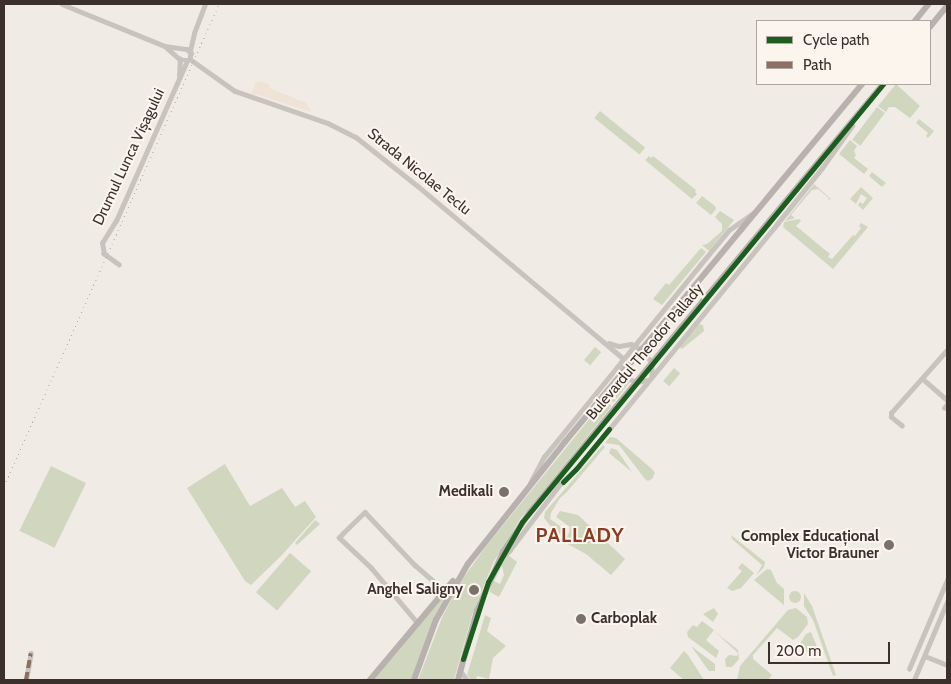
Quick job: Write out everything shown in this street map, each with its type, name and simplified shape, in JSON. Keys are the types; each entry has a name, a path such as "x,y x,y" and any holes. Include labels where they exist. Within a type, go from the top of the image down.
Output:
{"main road":[{"path":"916,20 930,4"},
{"path":"931,26 947,6"},
{"name":"Bulevardul Theodor Pallady","path":"414,680 436,620 468,564 565,442 861,85"},
{"name":"Bulevardul Theodor Pallady","path":"458,680 480,605 500,559 525,518 882,85"},
{"path":"370,680 468,564"}],"street":[{"name":"Strada Nicolae Teclu","path":"62,4 165,46 190,51"},
{"path":"188,60 194,33 205,4"},
{"path":"179,57 182,49 194,33"},
{"name":"Strada Nicolae Teclu","path":"165,46 179,57 188,60 235,91 328,123 356,136 607,343 622,360"},
{"name":"Drumul Lunca Vișagului","path":"178,80 179,57"},
{"name":"Drumul Lunca Vișagului","path":"119,265 104,254 102,243 116,221 188,60"},
{"path":"500,559 509,551 560,484 576,469 814,178 863,108"},
{"name":"Bulevardul Theodor Pallady","path":"528,488 544,457 634,345 729,230 756,211"},
{"path":"607,343 618,346 634,345 651,360 653,368 650,378"},
{"path":"902,426 890,415 947,350"},
{"path":"622,360 622,368 628,378 638,382 650,378"},
{"path":"922,379 946,404"},
{"path":"418,624 371,568 339,538 343,533 365,512 415,565 445,591"},
{"path":"909,669 947,580"},
{"path":"914,680 947,602"},
{"path":"26,680 32,653"},
{"path":"925,656 947,665"},
{"path":"460,670 467,680"}],"green space":[{"path":"897,85 920,106 910,118 895,107 889,107 886,112 878,106"},
{"path":"877,107 885,113 860,146 852,140"},
{"path":"600,111 645,148 639,154 594,118"},
{"path":"919,119 934,131 928,138 926,136 928,133 916,123"},
{"path":"850,140 857,146 854,151 856,155 854,158 868,169 864,174 839,154"},
{"path":"649,156 651,158 653,156 696,190 697,194 692,199 645,160"},
{"path":"872,172 886,183 882,187 869,176"},
{"path":"814,184 831,199 828,200 829,198 818,189 812,190 791,215 795,218 785,221"},
{"path":"861,187 873,198 863,210 858,205 860,202 863,204 867,198 861,194 856,204 850,199"},
{"path":"702,196 715,206 716,209 711,215 696,203"},
{"path":"720,211 734,220 709,251 702,245 707,244 722,231 722,224 715,217"},
{"path":"799,219 801,221 796,226 830,254 828,257 832,259 853,235 855,236 861,228 859,226 861,223 868,227 833,269 783,227 784,222"},
{"path":"701,248 706,252 662,305 653,299 666,283 669,285"},
{"path":"699,324 703,325 704,331 682,349 680,347"},
{"path":"595,347 601,352 590,365 584,360"},
{"path":"674,368 680,373 669,386 663,381"},
{"path":"623,378 630,382 614,402 610,401 608,397"},
{"path":"604,401 611,405 611,407 521,518 494,561 472,615 454,680 418,680 443,615 464,577 487,545"},
{"path":"610,437 616,438 653,470 655,473 652,479 648,481 645,479 619,445 605,443"},
{"path":"603,445 605,447 560,498 551,513 550,519 563,528 562,533 557,534 544,518 545,512"},
{"path":"611,448 617,450 632,472 609,453"},
{"path":"225,464 250,506 282,488 295,507 305,501 316,517 281,556 251,585 245,581 187,488"},
{"path":"51,466 86,483 54,548 19,531"},
{"path":"560,511 578,515 625,559 611,575 586,554 564,542 570,527 556,517"},
{"path":"315,520 320,524 297,545 295,543"},
{"path":"731,535 765,562 764,567 756,576 762,565 732,539"},
{"path":"290,553 311,571 277,611 256,592"},
{"path":"508,555 517,562 499,597 490,592 491,583 497,570","holes":["502,566 504,575 500,584 494,581"]},
{"path":"742,563 754,573 741,588 732,591 727,588 742,571 738,568"},
{"path":"767,569 771,570 777,583 784,589 784,605 754,580"},
{"path":"450,588 432,624 411,680 373,680"},
{"path":"793,591 797,591 801,597 797,603 793,603 789,599 789,595"},
{"path":"804,593 812,606 836,675 833,676 813,620 804,606"},
{"path":"714,608 718,614 713,622 703,614"},
{"path":"796,608 807,617 808,624 798,637 793,640 777,628 753,655 753,659 772,675 768,680 737,680 740,666 788,610"},
{"path":"485,615 491,618 487,631 506,646 493,658 489,679 477,676 476,680 471,680 467,675"},
{"path":"702,621 714,630 706,640 719,651 716,658 688,637 687,632 693,625 697,627"},
{"path":"714,631 738,650 739,659 732,667 726,667 725,659 729,655 737,656 738,653"},
{"path":"811,632 820,654 816,659 799,645 806,634"},
{"path":"691,646 715,664 715,671 709,671"},
{"path":"684,651 704,680 684,680 670,668"}],"shaded area":[{"path":"260,81 270,85 269,88 306,103 311,112 256,94 251,95 256,82"}],"railway":[{"path":"4,486 219,4"}],"marked path":[{"path":"26,680 31,653"}],"cycle path":[{"path":"463,659 488,582 522,522 882,85"},
{"path":"563,482 609,429"}],"place":[{"name":"Medikali","path":"504,492"},
{"name":"Complex Educațional Victor Brauner","path":"889,545"},
{"name":"Anghel Saligny","path":"474,590"},
{"name":"Carboplak","path":"581,619"}],"district":[{"name":"PALLADY","path":"580,535"}]}
